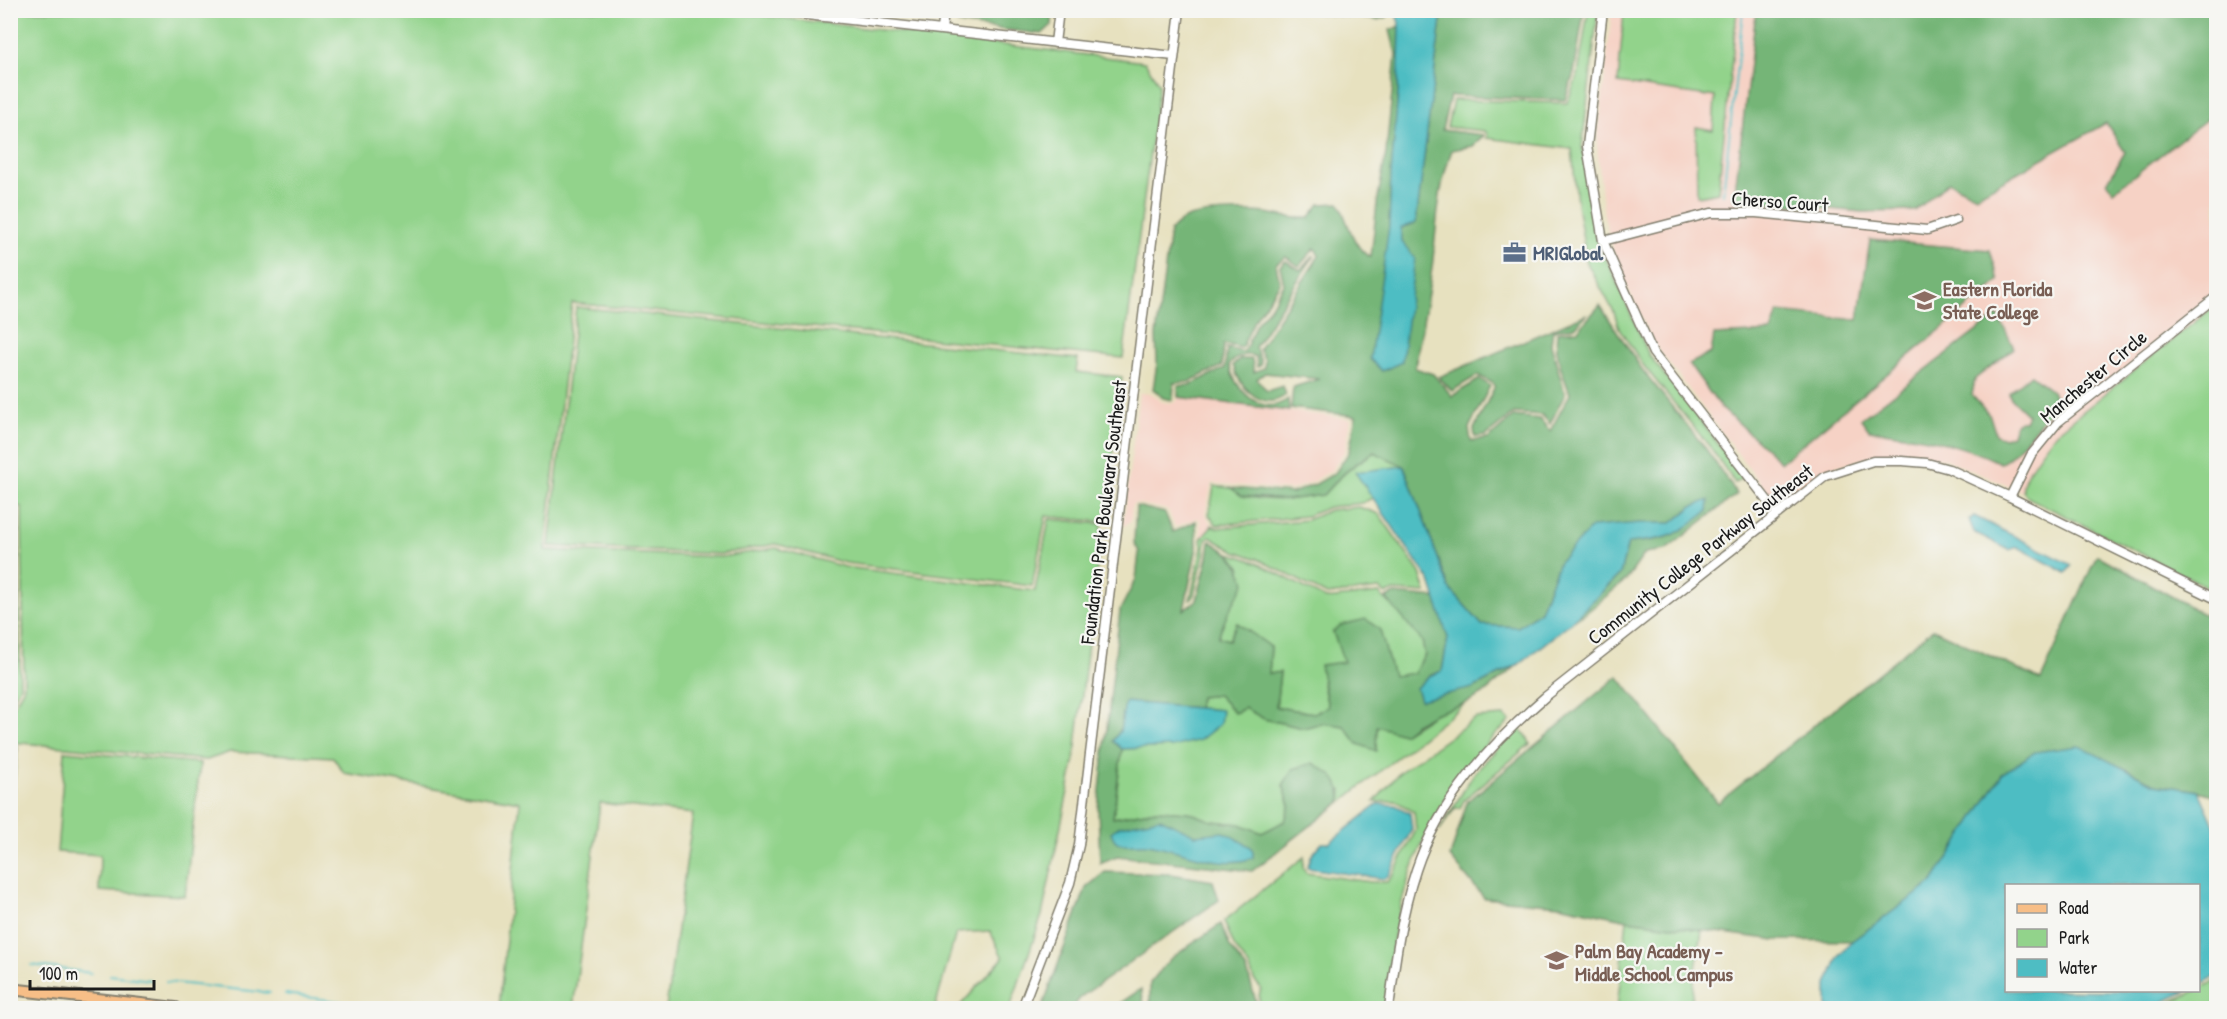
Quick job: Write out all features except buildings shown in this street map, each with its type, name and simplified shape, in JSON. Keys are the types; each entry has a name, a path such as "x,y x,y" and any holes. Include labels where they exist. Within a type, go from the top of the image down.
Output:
{"main road":[{"path":"10,989 176,1008"}],"street":[{"path":"762,10 1174,56"},
{"path":"942,30 944,10"},
{"path":"1055,43 1059,10"},
{"name":"Foundation Park Boulevard Southeast","path":"1022,1008 1070,883 1079,844 1180,10"},
{"path":"1603,10 1587,146 1602,241 1653,353 1778,514"},
{"name":"Cherso Court","path":"1602,241 1711,213 1756,213 1927,230 1956,220"},
{"name":"Manchester Circle","path":"2010,496 2031,455 2058,422 2217,297"},
{"name":"Community College Parkway Southeast","path":"1389,1008 1403,918 1416,868 1444,810 1469,772 1508,729 1545,697 1826,476 1873,461 1927,463 1950,469 2010,496 2217,599"}],"shaded area":[{"name":"Eastern Florida State College","path":"1612,11 2216,11 2216,591 2029,498 2023,492 1942,458 1885,453 1826,469 1797,486 1784,499 1774,498 1652,341 1615,259 1604,216 1597,145"},
{"path":"1139,393 1153,394 1162,402 1176,402 1178,397 1351,419 1345,451 1332,470 1314,481 1291,490 1212,483 1205,514 1212,525 1201,539 1198,518 1175,527 1168,510 1136,503 1132,505 1131,522 1123,526"}],"green space":[{"path":"716,10 1145,62 1159,84 1123,358 572,303 545,550 722,557 776,548 845,567 1035,591 1049,519 1102,524 1074,763 1042,915 1010,1008 958,1008 1003,958 990,931 956,933 935,1008 666,1008 693,814 600,803 573,1008 499,1008 520,802 344,773 333,757 230,752 207,760 11,742 11,711 24,687 22,507 10,504 11,11"},
{"path":"951,10 1053,10 1052,25 1042,34 964,25 957,23 950,13"},
{"path":"1298,11 1391,11 1387,17 1377,20"},
{"path":"1442,11 1584,11 1574,73 1565,100 1450,96 1442,130 1484,135 1473,146 1452,150 1447,165 1440,194 1432,268 1415,368 1433,374 1452,396 1480,379 1490,386 1469,428 1471,441 1488,439 1514,416 1540,419 1550,431 1570,394 1558,356 1557,332 1578,330 1600,305 1641,368 1706,449 1737,494 1666,550 1645,553 1627,579 1586,613 1570,623 1620,574 1628,543 1671,536 1688,527 1708,511 1693,506 1672,523 1640,523 1559,562 1540,611 1518,627 1482,625 1449,588 1404,466 1374,452 1347,471 1323,495 1286,500 1242,496 1231,488 1292,493 1316,484 1335,473 1349,452 1356,416 1291,408 1293,387 1319,379 1265,373 1257,379 1267,391 1283,386 1286,395 1269,401 1253,395 1246,389 1233,365 1240,359 1252,359 1254,372 1264,368 1265,360 1259,349 1319,256 1315,248 1299,266 1286,257 1276,264 1280,283 1253,322 1242,348 1224,344 1222,366 1188,382 1174,383 1173,400 1163,398 1153,389 1157,363 1156,335 1170,231 1183,220 1209,213 1233,212 1257,212 1293,218 1309,218 1320,204 1339,203 1360,248 1371,257 1386,153 1396,54 1390,30 1400,26 1389,226 1402,242 1401,228 1416,223"},
{"path":"1588,11 1598,11 1582,147 1597,238 1649,355 1744,477 1735,483 1710,447 1644,366 1619,328 1614,312 1587,263 1577,204 1572,149 1486,138 1488,135 1485,131 1447,127 1453,100 1567,103 1578,75"},
{"path":"1624,11 1737,11 1718,192 1697,196 1696,127 1713,130 1715,97 1618,83"},
{"path":"1756,11 2216,11 2216,112 2114,191 2107,183 2125,152 2106,123 1976,196 1949,182 1915,211 1862,212 1734,200"},
{"path":"1870,240 1990,250 1999,281 1781,462 1720,407 1689,364 1711,353 1714,335 1771,332 1778,312 1858,320"},
{"path":"1314,255 1255,347 1261,361 1260,366 1257,367 1256,357 1249,355 1238,358 1229,365 1243,392 1259,403 1269,405 1288,399 1289,411 1178,397 1178,386 1190,385 1225,368 1227,348 1242,352 1245,350 1256,324 1271,306 1284,284 1280,266 1286,261 1300,270"},
{"path":"2216,305 2216,591 2029,498 2023,491 2023,485 2035,461 2056,433"},
{"path":"576,307 1078,359 1076,372 1122,377 1105,522 1046,516 1032,586 846,563 776,544 721,554 549,546"},
{"path":"1587,314 1575,327 1553,330 1551,344 1565,394 1550,424 1542,415 1514,413 1486,436 1475,437 1474,429 1494,384 1478,375 1452,391 1439,377"},
{"path":"1998,315 2014,348 1975,379 1972,395 1990,416 1996,435 2005,438 2012,435 2015,424 2025,421 2028,415 2010,397 2009,393 2031,375 2052,391 2057,404 2012,455 2000,463 1952,445 1869,430 1861,419"},
{"path":"1375,452 1404,466 1356,472 1373,498 1362,503 1329,507 1307,516 1217,525 1209,515 1214,486 1231,488 1242,496 1261,499 1286,500 1323,495 1347,471"},
{"path":"1136,506 1165,513 1173,532 1196,521 1197,547 1184,610 1197,600 1210,541 1237,562 1245,583 1218,637 1229,640 1237,623 1271,647 1269,674 1280,672 1276,707 1314,713 1328,707 1320,665 1344,662 1333,632 1341,625 1366,619 1380,630 1393,676 1414,673 1425,655 1422,641 1386,598 1395,594 1436,598 1448,638 1442,671 1429,676 1473,688 1519,664 1483,694 1466,703 1434,714 1403,734 1377,726 1376,751 1358,744 1344,726 1323,723 1303,728 1264,719 1245,708 1235,713 1218,695 1200,697 1198,708 1126,702 1120,731 1113,741 1122,749 1113,818 1156,810 1188,812 1212,821 1240,824 1262,833 1285,821 1290,805 1283,785 1293,769 1313,763 1330,774 1337,782 1341,802 1252,871 1117,856 1100,863 1098,808 1120,610 1136,579 1139,552 1134,542"},
{"path":"1359,507 1379,514 1420,573 1426,593 1395,591 1386,594 1379,589 1327,595 1258,559 1232,550 1210,537 1206,539 1193,598 1190,600 1202,548 1201,539 1212,525 1217,528 1307,520 1330,510"},
{"path":"11,508 14,509 18,521 20,686 11,703"},
{"path":"1230,553 1256,562 1326,599 1379,593 1400,613 1422,641 1425,655 1414,673 1393,677 1333,632 1344,662 1322,681 1328,707 1314,713 1276,707 1280,673 1269,674 1271,647 1237,623 1229,640 1218,637 1241,568"},
{"path":"2097,555 2216,621 2216,796 2155,784 2122,767 2003,773 1932,883 1852,941 1775,940 1628,920 1559,905 1484,898 1450,857 1467,802 1618,676 1718,803 1933,629 2041,680"},
{"path":"1218,695 1235,713 1245,708 1265,719 1302,728 1323,723 1345,726 1358,744 1376,750 1377,725 1403,734 1434,714 1466,703 1341,802 1342,790 1283,785 1290,805 1285,822 1262,833 1240,824 1212,821 1188,812 1156,810 1113,818 1122,749 1172,747 1221,710 1198,708 1199,697"},
{"path":"1504,716 1510,721 1471,762 1439,810 1425,836 1405,890 1396,929 1384,1008 1260,1008 1261,988 1234,946 1224,921 1304,857 1303,867 1306,873 1387,882 1392,877 1416,830 1414,812 1396,801 1374,802 1400,772 1476,718"},
{"path":"1517,727 1527,736 1530,744 1464,800 1460,808 1455,808 1439,831 1473,775"},
{"path":"12,746 18,747 11,805 10,753"},
{"path":"65,751 200,763 185,896 99,891 100,855 57,852"},
{"path":"1105,872 1171,874 1213,881 1219,900 1082,996 1072,1008 1042,1008 1086,888"},
{"path":"1627,920 1702,930 1690,1008 1617,1008"},
{"path":"1221,924 1230,947 1247,970 1256,1008 1154,1008 1150,1003 1150,983 1170,959"},
{"path":"2216,981 2216,1008 2158,1008 2192,992 2200,992 2200,988"},
{"path":"1141,989 1145,1008 1113,1008"}],"water":[{"path":"1395,11 1442,11 1416,223 1401,228 1402,242 1415,258 1402,362 1382,371 1370,359 1389,226 1400,26"},
{"path":"1404,466 1449,588 1482,625 1518,627 1540,611 1559,562 1592,527 1672,523 1693,506 1709,500 1708,511 1671,535 1628,543 1620,574 1570,623 1519,664 1473,688 1420,700 1416,688 1429,676 1442,671 1448,638 1430,581 1355,472"},
{"path":"1974,516 2072,565 2066,573 2018,547 2009,550 1974,532 1969,520"},
{"path":"1125,702 1222,710 1220,724 1200,740 1172,747 1122,749 1113,741 1120,731"},
{"path":"2079,746 2155,784 2199,791 2216,829 2216,976 2200,984 2200,884 2005,884 2005,992 2185,992 2150,1008 1827,1008 1827,984 1838,957 1852,941 1932,883 2003,773 2035,752"},
{"path":"1378,804 1395,805 1410,813 1412,829 1389,875 1384,879 1307,868 1312,855 1322,843 1329,843"},
{"path":"1160,818 1195,835 1224,832 1251,847 1253,858 1227,862 1147,844 1122,844 1115,840 1111,832 1120,826"}],"waterway":[{"path":"1723,194 1743,10"},
{"path":"31,965 91,973"},
{"path":"110,975 151,980"},
{"path":"166,982 270,993"},
{"path":"285,994 378,1007"}],"place":[{"name":"MRIGlobal","path":"1515,252"},
{"name":"Eastern Florida State College","path":"1925,300"},
{"name":"Palm Bay Academy - Middle School Campus","path":"1557,961"}]}
